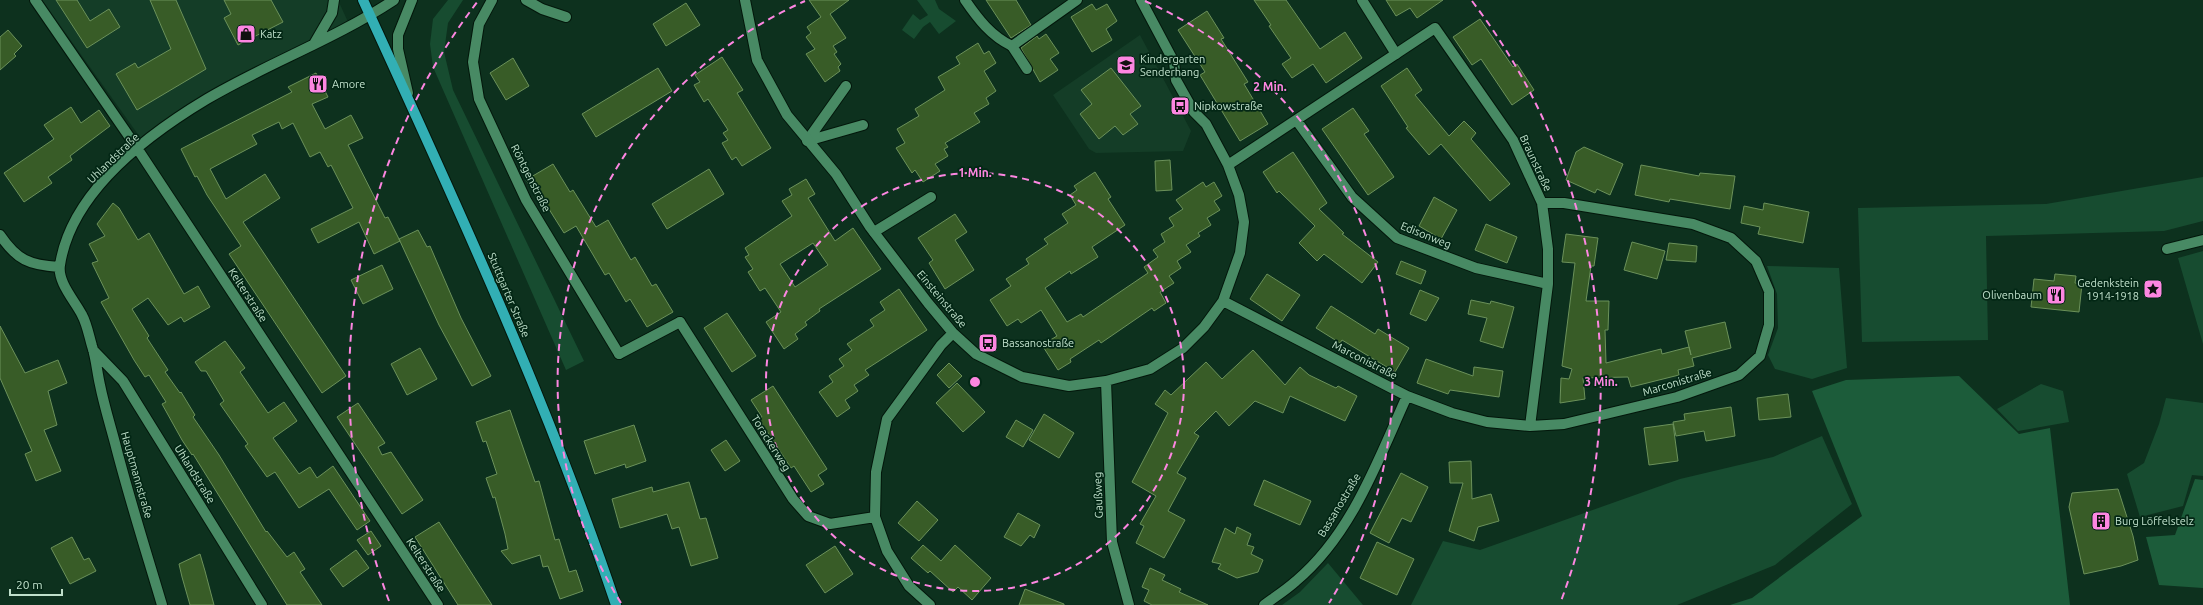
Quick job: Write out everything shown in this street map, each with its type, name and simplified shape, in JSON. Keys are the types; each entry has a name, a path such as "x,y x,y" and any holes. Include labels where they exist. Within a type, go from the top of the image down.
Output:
{"main road":[{"name":"Stuttgarter Straße","path":"363,0 474,243 548,422 584,514 616,605"}],"street":[{"name":"Kelterstraße","path":"35,0 138,148 438,605"},
{"path":"314,44 332,13 334,0"},
{"name":"Uhlandstraße","path":"262,605 123,381 93,350 83,317 62,281 59,268 66,238 79,212 100,184 138,148 176,119 207,99 370,16 394,0"},
{"path":"410,103 398,42 398,35 412,0"},
{"name":"Röntgenstraße","path":"492,0 479,24 473,62 479,99 526,200 619,354 680,322"},
{"path":"526,0 542,9 566,17"},
{"name":"Einsteinstraße","path":"744,0 757,60 787,115 807,141 836,174 874,232 953,333 976,354 1022,377 1069,386 1106,381 1150,369 1183,348 1204,327 1223,301 1240,253 1244,222 1239,196 1228,165 1206,124 1194,112 1176,80 1174,62 1141,0"},
{"path":"965,0 983,24 1000,40 1012,46 1027,69"},
{"path":"1012,46 1077,0"},
{"path":"1228,165 1298,121 1396,54 1362,0"},
{"name":"Braunstraße","path":"1396,54 1435,28 1513,140 1542,203 1548,249 1548,284 1530,426"},
{"path":"807,141 846,86"},
{"name":"Edisonweg","path":"1298,121 1352,197 1397,238 1476,268 1548,284"},
{"path":"807,141 862,124"},
{"path":"874,232 931,197"},
{"name":"Marconistraße","path":"1223,301 1407,396 1459,415 1487,422 1530,426 1564,424 1677,397 1739,375 1760,356 1769,325 1769,291 1756,261 1731,238 1693,224 1564,203 1542,203"},
{"path":"0,235 12,252 25,261 42,266 59,268"},
{"path":"2168,249 2203,240"},
{"name":"Torackerweg","path":"680,322 793,499 808,516 830,524 875,517"},
{"path":"930,605 909,586 887,551 875,517 876,472 887,419 941,345 953,333"},
{"name":"Hauptmannstraße","path":"93,350 121,468 162,605"},
{"name":"Gaußweg","path":"1106,381 1112,542 1129,605"},
{"name":"Bassanostraße","path":"1264,605 1297,581 1333,542 1364,490 1407,396"}],"shaded area":[{"path":"42,0 338,0 348,22 142,140"},
{"path":"448,0 463,0 448,23 444,52 453,90 584,361 566,370 433,67 430,44 433,19"},
{"path":"917,0 935,0 939,9 956,21 939,34 930,22 923,27 914,39 902,30 913,14 920,20 928,15"},
{"name":"Kindergarten Senderhang","path":"1140,35 1191,131 1183,151 1096,153 1089,149 1053,95"},
{"path":"2203,177 2203,221 2164,231 1986,236 1988,340 1862,342 1858,208 2046,204"},
{"path":"2203,251 2203,344 2178,258"},
{"path":"1767,266 1839,268 1847,368 1812,379 1775,369 1768,355 1778,328 1777,294"},
{"path":"1959,376 2019,434 2050,428 2070,605 1730,605 1752,598 1862,516 1812,391 1846,380"},
{"path":"2041,384 2063,391 2069,422 2018,431 1997,409"},
{"path":"2166,398 2203,403 2203,476 2192,475 2183,506 2140,517 2127,474 2144,463 2159,424"},
{"path":"1822,436 1852,504 1775,565 1677,605 1411,605 1443,541 1480,550 1680,479 1773,457"},
{"path":"2195,479 2203,480 2203,588 2159,585 2146,537 2175,535"},
{"path":"1328,563 1363,605 1282,605 1300,592"}],"building":[{"path":"56,0 77,0 90,21 109,9 120,27 87,48"},
{"path":"150,0 176,0 206,69 137,110 116,74 135,63 138,68 171,49"},
{"name":"Katz","path":"224,0 271,0 283,22 238,45 224,18 231,14"},
{"path":"809,0 849,0 830,14 846,38 833,46 837,52 834,54 841,64 838,67 840,71 825,82 806,54 815,49 806,37 811,33 807,27 821,17"},
{"path":"986,0 1016,0 1031,25 1011,38"},
{"path":"1254,0 1286,0 1320,49 1345,32 1362,58 1326,83 1313,64 1292,78 1282,64 1291,58 1269,26 1271,25"},
{"path":"1386,0 1443,0 1417,18 1410,8 1396,16"},
{"path":"686,3 700,25 666,46 653,24"},
{"path":"1092,4 1096,10 1107,4 1117,21 1106,29 1112,40 1092,52 1071,17"},
{"path":"1207,11 1224,38 1221,39 1248,82 1244,84 1268,124 1240,141 1200,75 1205,72 1178,30"},
{"path":"1480,19 1513,67 1517,64 1534,90 1512,105 1481,59 1472,65 1453,37"},
{"path":"8,30 22,46 14,54 16,56 0,70 0,37"},
{"path":"1046,34 1059,53 1050,59 1058,70 1040,82 1021,48 1037,36 1039,39"},
{"path":"978,43 984,54 989,51 996,63 984,71 996,91 986,98 989,104 974,113 980,122 945,143 948,147 944,149 948,156 935,164 940,171 923,182 915,170 912,173 896,148 905,143 897,129 919,116 915,109 945,90 938,77 960,64 956,57"},
{"path":"722,57 743,90 737,93 771,148 742,166 736,157 732,160 722,143 728,140 723,133 728,130 708,99 704,102 694,85 700,82 695,75"},
{"path":"513,58 529,86 506,100 490,73"},
{"path":"658,68 672,91 596,137 582,114"},
{"path":"1111,68 1141,106 1130,114 1138,124 1123,135 1115,126 1099,139 1080,114 1092,104 1081,90"},
{"path":"1407,68 1422,90 1415,95 1449,136 1464,121 1476,133 1471,139 1510,184 1490,201 1441,144 1429,155 1406,128 1408,127 1381,86"},
{"path":"316,73 328,97 312,104 325,129 351,115 363,138 348,145 385,218 388,217 400,241 374,254 359,222 318,243 311,229 353,208 331,165 328,167 320,152 310,157 293,123 282,129 279,122 252,135 257,144 210,169 226,199 265,174 280,198 243,222 346,376 322,393 229,254 241,246 207,195 197,176 195,177 181,149 292,92 288,87"},
{"path":"71,107 81,123 99,110 110,126 70,156 72,160 48,177 52,183 24,202 4,173 54,139 44,125"},
{"path":"1353,108 1369,131 1364,134 1394,177 1368,195 1322,129"},
{"path":"1584,147 1623,164 1610,195 1597,189 1595,193 1566,180 1576,152"},
{"path":"1293,152 1327,203 1319,209 1344,233 1342,234 1378,262 1362,283 1324,254 1317,261 1299,243 1315,226 1279,191 1277,193 1263,172"},
{"path":"1170,160 1172,190 1156,191 1155,161"},
{"path":"553,164 570,192 573,190 596,227 608,220 631,260 635,257 652,286 656,284 673,312 647,327 630,299 626,302 609,273 605,275 576,226 564,233 547,206 543,208 526,180"},
{"path":"1641,165 1699,176 1700,173 1735,176 1730,209 1670,199 1669,202 1635,195"},
{"path":"709,169 724,194 667,229 652,204"},
{"path":"1095,172 1111,197 1108,199 1125,225 1092,247 1098,257 1071,274 1070,271 1045,288 1067,322 1081,314 1083,317 1148,273 1144,267 1158,257 1153,250 1165,242 1161,234 1174,226 1169,218 1183,209 1176,200 1203,182 1206,187 1214,182 1222,196 1214,201 1220,210 1207,218 1211,225 1198,233 1200,236 1186,245 1191,252 1177,261 1181,268 1169,276 1174,283 1160,292 1166,303 1154,311 1152,308 1101,343 1099,340 1070,359 1071,362 1058,370 1042,345 1057,336 1041,310 1021,323 1018,319 1007,326 990,300 1011,286 1006,279 1029,264 1026,259 1048,244 1044,239 1068,223 1062,214 1076,205 1070,195 1077,190 1074,186"},
{"path":"806,179 815,194 808,198 835,241 853,228 881,269 819,309 820,311 805,322 807,325 795,334 798,339 784,349 766,322 781,312 765,288 760,291 748,272 753,269 745,257 749,255 745,248 792,216 782,201 792,195 789,189","holes":["813,243 828,265 795,287 780,264"]},
{"path":"1434,197 1457,210 1441,239 1419,226"},
{"path":"113,203 119,208 138,240 149,233 184,294 198,286 210,307 184,322 181,317 168,325 148,298 132,309 149,336 147,338 168,370 165,372 180,393 181,392 195,415 193,417 219,455 266,532 267,531 287,557 294,552 305,569 300,572 322,605 287,605 193,454 192,455 182,440 162,404 166,402 149,375 145,377 101,302 109,298 92,263 98,261 89,244 105,236 97,224"},
{"path":"1764,203 1809,212 1803,243 1758,234 1760,227 1741,223 1744,206 1763,210"},
{"path":"955,214 967,232 955,240 974,270 945,289 929,263 933,260 918,238"},
{"path":"1486,224 1517,237 1507,263 1475,250"},
{"path":"418,230 427,247 430,246 461,318 491,376 472,386 439,325 399,239"},
{"path":"1566,234 1598,238 1594,266 1591,266 1586,301 1609,301 1608,330 1605,330 1606,363 1661,349 1662,354 1689,347 1685,331 1725,322 1731,348 1692,358 1694,366 1678,370 1679,375 1631,387 1628,377 1583,378 1585,399 1560,403 1561,378 1569,379 1572,369 1562,366 1575,263 1562,262"},
{"path":"1632,242 1665,251 1657,279 1624,270"},
{"path":"1669,243 1697,246 1696,262 1666,260"},
{"path":"1401,261 1426,271 1421,284 1396,274"},
{"path":"382,265 393,289 363,304 351,280"},
{"path":"1267,274 1300,295 1282,321 1250,299"},
{"name":"Olivenbaum","path":"2055,274 2076,276 2075,283 2082,284 2079,312 2031,307 2034,279 2054,281"},
{"path":"899,289 927,330 865,370 869,375 854,385 858,391 845,400 850,408 837,417 819,392 833,382 829,376 844,366 839,359 852,350 847,344 874,326 870,320 885,310 880,302"},
{"path":"1420,290 1439,298 1426,321 1410,314"},
{"path":"1471,300 1490,304 1491,301 1514,307 1503,348 1480,341 1487,318 1468,314"},
{"path":"1331,306 1375,334 1378,329 1409,348 1395,372 1342,340 1340,343 1316,328"},
{"path":"727,313 756,356 732,372 704,328"},
{"path":"0,326 25,373 58,360 67,383 48,391 57,425 44,430 61,471 36,481 25,454 32,451 0,378"},
{"path":"225,341 245,368 240,372 268,413 284,402 297,421 273,438 299,474 310,467 317,478 333,466 370,521 357,530 329,489 299,508 275,472 267,477 245,446 248,444 220,404 224,401 206,371 201,371 195,362"},
{"path":"420,348 437,379 407,395 391,364"},
{"path":"1253,350 1285,385 1300,367 1309,375 1336,388 1338,386 1357,396 1345,421 1290,396 1283,413 1255,401 1229,426 1216,411 1194,433 1199,436 1177,473 1186,478 1168,511 1185,520 1164,558 1136,543 1144,526 1140,524 1156,496 1132,482 1168,413 1155,404 1165,390 1171,395 1206,362 1222,379"},
{"path":"1426,359 1473,376 1474,367 1503,371 1499,397 1450,390 1448,394 1417,383"},
{"path":"949,363 962,376 949,388 937,375"},
{"path":"957,383 985,412 963,432 936,403"},
{"path":"773,386 827,469 818,475 824,484 811,492 794,466 791,468 759,419 762,417 751,400"},
{"path":"1788,394 1791,417 1759,420 1757,398"},
{"path":"358,403 385,443 378,447 382,455 391,452 423,500 402,514 337,417"},
{"path":"1731,407 1735,436 1706,441 1704,431 1676,436 1673,422 1685,420 1684,414"},
{"path":"510,410 535,482 539,481 555,540 559,539 569,572 576,570 583,591 560,599 548,566 543,567 540,555 512,564 501,551 508,549 505,534 495,497 493,498 486,478 497,474 486,441 483,442 476,422"},
{"path":"1044,414 1074,433 1059,458 1029,440"},
{"path":"1016,420 1033,430 1023,447 1006,437"},
{"path":"1673,424 1678,461 1649,465 1644,428"},
{"path":"634,425 646,461 626,468 625,464 595,474 584,441"},
{"path":"726,440 740,461 725,471 711,450"},
{"path":"1471,461 1472,499 1491,494 1499,521 1478,527 1474,541 1449,531 1463,483 1450,483 1449,462"},
{"path":"1401,473 1428,487 1411,522 1402,518 1389,543 1370,533"},
{"path":"1264,480 1311,501 1300,525 1254,505"},
{"path":"689,482 700,519 706,518 718,558 691,566 679,527 672,529 667,514 620,528 612,499 652,487 653,492"},
{"name":"Burg Löffelstelz","path":"2118,489 2133,536 2138,560 2121,566 2084,574 2069,507 2072,493"},
{"path":"917,501 938,520 919,541 898,523"},
{"path":"1018,513 1040,525 1034,538 1030,535 1021,546 1004,537"},
{"path":"439,522 492,605 458,605 415,537"},
{"path":"1237,527 1251,534 1247,545 1254,547 1251,554 1263,560 1258,572 1237,578 1218,569 1221,564 1212,562 1225,528 1235,534"},
{"path":"371,531 381,546 368,555 357,540"},
{"path":"72,537 84,560 89,558 96,571 70,584 51,548"},
{"path":"1377,542 1414,559 1397,595 1360,578"},
{"path":"923,545 941,561 955,545 991,578 972,600 958,587 953,592 930,571 928,573 911,558"},
{"path":"835,546 853,574 825,593 806,565"},
{"path":"356,550 369,568 343,587 330,569"},
{"path":"200,554 214,605 190,605 182,577 179,564"},
{"path":"1150,568 1165,575 1162,580 1181,589 1179,592 1208,605 1152,605 1144,601 1149,590 1142,587"},
{"path":"1025,589 1064,604 1064,605 1019,605"}],"place":[{"name":"Katz","path":"246,34"},
{"name":"Kindergarten Senderhang","path":"1126,65"},
{"name":"Amore","path":"318,84"},
{"name":"Nipkowstraße","path":"1180,106"},
{"name":"Gedenkstein 1914-1918","path":"2153,289"},
{"name":"Olivenbaum","path":"2056,295"},
{"name":"Bassanostraße","path":"988,343"},
{"name":"Burg Löffelstelz","path":"2101,521"}]}
